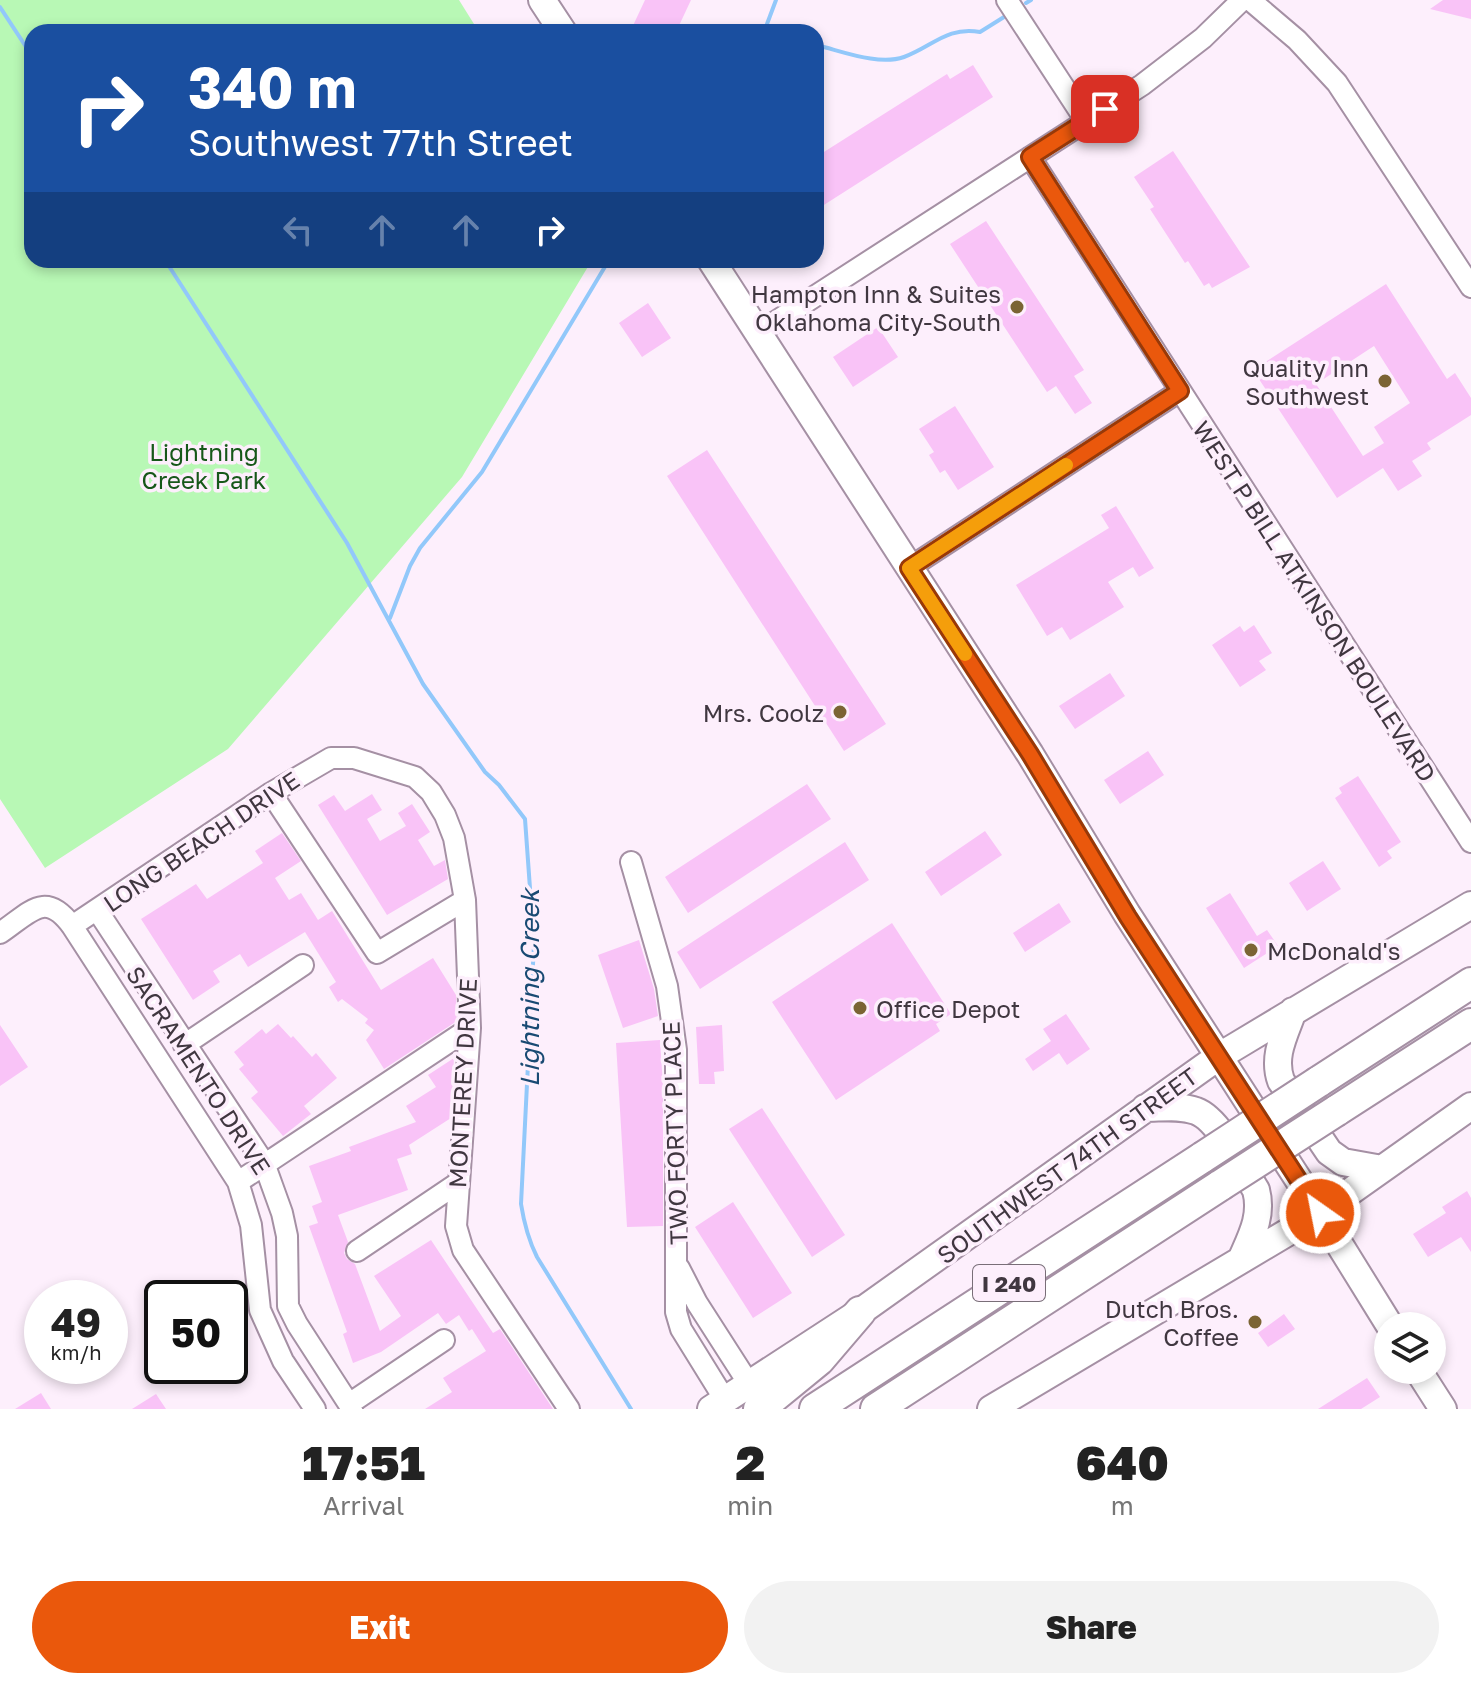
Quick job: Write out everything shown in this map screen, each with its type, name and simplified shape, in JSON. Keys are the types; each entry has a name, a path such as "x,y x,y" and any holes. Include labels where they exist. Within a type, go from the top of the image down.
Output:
{"highway":[{"name":"I 240","path":"815,1409 1471,983"},
{"name":"I 240","path":"876,1409 1471,1024"},
{"path":"754,1396 819,1360 860,1312"}],"main road":[{"path":"542,0 558,24"},
{"path":"716,268 1030,754 1128,917 1381,1312"},
{"name":"SOUTHWEST 74TH STREET","path":"860,1312 1218,1057 1471,905"},
{"path":"1293,1011 1278,1053 1277,1068 1281,1081 1329,1152 1343,1162 1382,1169"},
{"path":"991,1409 1320,1213 1471,1106"},
{"path":"1145,1108 1186,1108 1200,1112 1213,1122 1256,1190 1260,1203 1259,1217 1241,1260"},
{"path":"1427,1384 1443,1409"},
{"path":"718,1404 754,1396"}],"street":[{"path":"1007,0 1086,121"},
{"path":"758,333 1162,71 1242,0"},
{"path":"1250,0 1297,40 1337,83 1471,287"},
{"name":"WEST P BILL ATKINSON BOULEVARD","path":"1030,157 1471,842"},
{"path":"909,568 1180,391"},
{"name":"LONG BEACH DRIVE","path":"72,926 271,793 331,758"},
{"name":"MONTEREY DRIVE","path":"331,758 354,758 415,777 431,792 454,838 465,900 470,1028 456,1226 463,1250 569,1409"},
{"path":"271,793 377,953 465,900"},
{"name":"TWO FORTY PLACE","path":"631,862 667,986 676,1050 676,1312 681,1329 718,1404"},
{"path":"0,933 40,907 50,906 58,909 72,926 238,1182 251,1225 260,1310 283,1361 315,1409"},
{"name":"SACRAMENTO DRIVE","path":"97,910 264,1163 287,1236 288,1306 351,1407"},
{"path":"184,1045 303,965"},
{"path":"238,1182 470,1028"},
{"path":"357,1251 458,1183"},
{"name":"TWO FORTY PLACE","path":"678,1264 697,1303 754,1396"},
{"path":"351,1407 444,1340"}],"green space":[{"name":"Lightning Creek Park","path":"0,0 459,0 474,24 24,24 24,268 587,268 462,477 228,749 45,868 0,799"}],"building":[{"path":"645,0 691,0 680,24 634,24"},
{"path":"1443,0 1471,0 1471,19 1430,9"},
{"path":"973,65 993,97 824,205 824,152 947,74 950,79"},
{"path":"1173,151 1250,267 1212,288 1209,283 1204,286 1188,261 1185,263 1150,209 1154,207 1134,177"},
{"name":"Hampton Inn & Suites Oklahoma City-South","path":"986,221 1084,370 1074,376 1092,403 1075,414 1056,386 1047,392 950,244"},
{"path":"1386,284 1447,379 1455,373 1471,398 1471,415 1427,443 1431,449 1412,461 1422,476 1398,491 1383,468 1337,498 1253,370","holes":["1374,346 1410,403 1374,427 1384,443 1363,456 1316,384"]},
{"path":"648,303 671,338 642,357 619,323"},
{"path":"878,327 898,357 853,387 833,357"},
{"path":"955,406 994,467 958,490 945,470 940,473 929,455 934,452 919,429"},
{"path":"707,450 886,724 844,751 667,476"},
{"path":"1116,506 1154,568 1139,577 1133,567 1108,582 1124,607 1070,640 1062,627 1047,636 1016,585 1109,528 1101,515"},
{"path":"1254,625 1272,653 1259,661 1266,670 1240,687 1212,645 1240,626 1244,632"},
{"path":"1110,673 1125,696 1075,729 1059,706"},
{"path":"1148,751 1164,775 1120,804 1104,780"},
{"path":"1358,776 1401,842 1387,851 1392,858 1379,867 1335,798 1342,793 1339,788"},
{"path":"807,784 831,819 688,913 665,877"},
{"path":"372,794 382,810 367,819 380,841 406,826 398,813 412,804 430,832 418,840 434,866 445,860 448,879 387,915 318,805 334,795 345,811"},
{"path":"985,831 1002,855 941,896 925,872"},
{"path":"282,833 301,861 275,878 289,900 301,893 318,920 332,911 381,990 433,958 456,995 457,1021 384,1069 366,1040 374,1030 365,1023 368,1019 342,999 338,1002 329,987 336,982 305,932 248,967 240,954 213,971 220,982 193,1000 141,919 196,884 207,899 263,863 255,851"},
{"path":"845,842 869,880 700,989 677,952"},
{"path":"1323,861 1341,889 1307,911 1289,883"},
{"path":"1230,893 1257,936 1267,930 1278,946 1244,968 1206,908"},
{"path":"1059,903 1071,922 1025,952 1013,933"},
{"path":"892,923 951,1014 936,1024 940,1031 836,1100 772,1002"},
{"path":"639,940 654,989 658,1016 623,1028 598,955"},
{"path":"1066,1014 1090,1049 1067,1065 1059,1053 1033,1071 1025,1059 1051,1041 1043,1029"},
{"path":"278,1024 312,1057 316,1053 337,1078 304,1106 311,1114 283,1136 251,1098 258,1092 239,1069 244,1065 234,1052 262,1029 266,1034"},
{"path":"0,1025 28,1067 0,1086"},
{"path":"722,1025 724,1071 714,1072 715,1084 699,1084 696,1027"},
{"path":"660,1040 663,1226 627,1227 616,1043"},
{"path":"454,1058 451,1118 409,1145 412,1154 397,1159 408,1190 338,1215 348,1242 344,1253 355,1264 380,1331 401,1316 374,1276 431,1240 493,1333 500,1329 553,1409 425,1409 452,1392 443,1378 486,1351 459,1315 446,1324 438,1313 381,1352 353,1363 343,1334 347,1332 309,1226 318,1223 312,1206 322,1202 309,1166 416,1122 406,1106 436,1087 428,1075"},
{"path":"762,1108 845,1235 812,1257 729,1129"},
{"path":"1467,1191 1471,1198 1471,1252 1461,1237 1428,1257 1413,1234 1446,1213 1442,1207"},
{"path":"733,1202 792,1293 753,1318 695,1227"},
{"path":"1284,1314 1295,1329 1268,1347 1258,1333"},
{"path":"1367,1378 1380,1397 1361,1409 1318,1409"},
{"path":"41,1393 51,1409 15,1409"},
{"path":"156,1394 166,1409 132,1409"}],"waterway":[{"name":"Lightning Creek","path":"767,24 776,0"},
{"path":"1026,3 1031,0"},
{"path":"0,7 24,44"},
{"path":"824,47 860,57 894,59 958,32 980,32 1004,17"},
{"name":"Lightning Creek","path":"170,268 347,543 423,684 485,772 525,819 534,944 522,1211 537,1257 631,1409"},
{"name":"Lightning Creek","path":"390,618 420,548 482,472 604,268"}],"slow traffic":[{"path":"965,654 909,568 1066,465"}],"place":[{"name":"Hampton Inn & Suites Oklahoma City-South","path":"1017,307"},
{"name":"Quality Inn Southwest","path":"1385,381"},
{"name":"Mrs. Coolz","path":"840,712"},
{"name":"McDonald's","path":"1251,950"},
{"name":"Office Depot","path":"860,1008"},
{"name":"Dutch Bros. Coffee","path":"1255,1322"}],"route":[{"path":"1105,109 1030,157 1180,391 909,568 1030,754 1128,917 1320,1213"}]}
